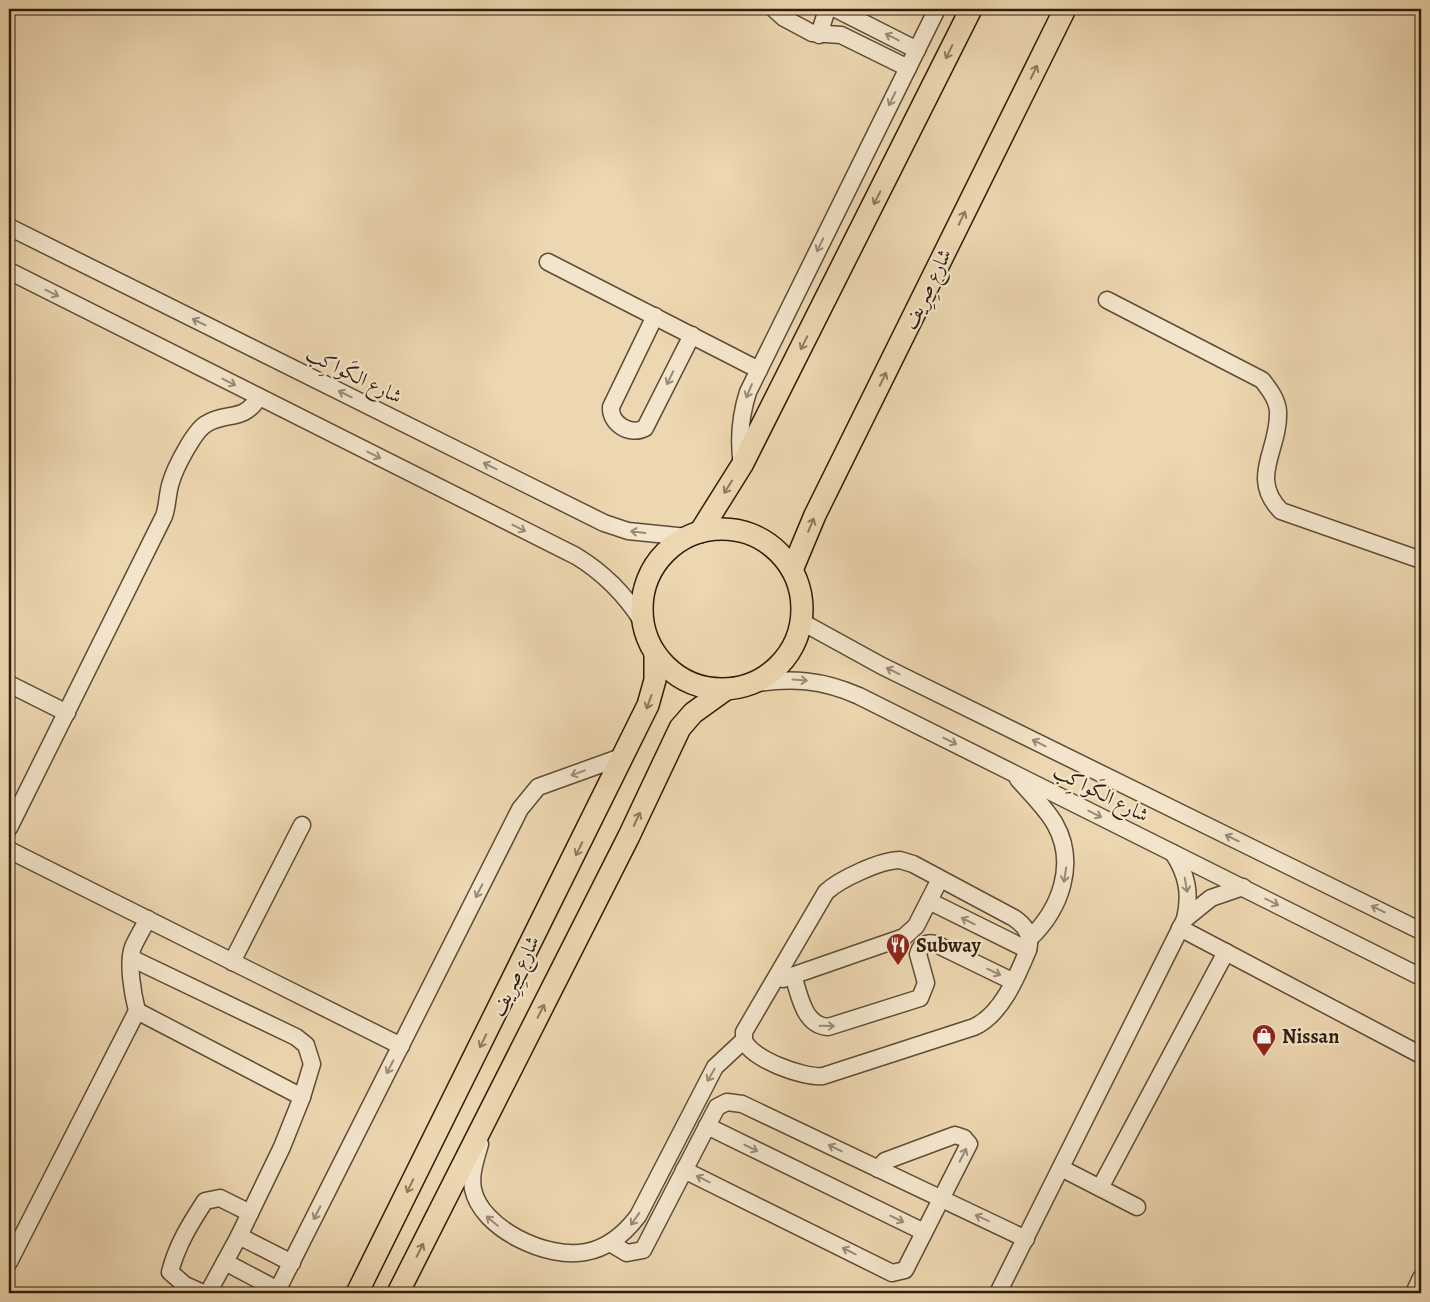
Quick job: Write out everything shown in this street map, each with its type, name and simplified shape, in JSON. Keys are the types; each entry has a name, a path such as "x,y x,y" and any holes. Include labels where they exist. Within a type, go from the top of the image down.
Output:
{"main road":[{"path":"694,534 742,465 971,9"},
{"name":"شارع صِرِيف","path":"792,570 815,515 1065,9"},
{"path":"722,529 742,532 762,540 779,553 792,570 799,586 802,622 796,642 785,660 770,674 752,684 725,690 693,684 665,667 655,654 647,638 642,621 644,587 650,572 672,546 694,534 722,529"},
{"name":"شارع صِرِيف","path":"357,1293 648,705 654,680 655,654"},
{"name":"شارع صِرِيف","path":"398,1293 629,836 680,728 693,713 725,690"}],"street":[{"path":"774,9 794,15 819,35 841,35 908,68"},
{"path":"819,35 827,9"},
{"path":"836,9 917,50"},
{"path":"742,465 740,420 748,392 937,9"},
{"name":"شارع الكَواكِب","path":"9,227 604,523 628,531 694,534"},
{"path":"548,262 759,370"},
{"path":"9,271 576,556 607,577 620,590 642,621"},
{"path":"1107,300 1262,380 1273,394 1278,410 1266,474 1266,488 1272,501 1281,512 1421,560"},
{"path":"656,316 611,407 610,415 614,422 633,431 646,428 692,335"},
{"path":"9,828 164,516 170,483 194,437 199,429 214,420 238,416 247,412 259,397"},
{"name":"شارع الكَواكِب","path":"802,622 859,654 1421,931"},
{"name":"شارع الكَواكِب","path":"752,684 796,679 839,687 1421,977"},
{"path":"9,684 67,713"},
{"path":"225,1262 277,1291 520,809 538,786 624,756"},
{"path":"744,1040 751,1050 794,1072 808,1076 822,1076 985,1022 998,1008 1029,945 1047,918 1063,888 1066,871 1066,854 1062,837 1054,821 1014,773"},
{"path":"232,962 302,824"},
{"path":"9,850 401,1046"},
{"path":"998,1293 1182,924 1188,902 1187,884 1182,868 1173,853"},
{"path":"487,1116 472,1178 476,1199 490,1220 520,1239 554,1251 585,1253 610,1243 630,1226 638,1216 715,1067 744,1040 746,1028 816,905 832,887 894,860 907,862 1014,918 1026,929 1029,945"},
{"path":"772,983 904,938 916,926 940,879"},
{"path":"1182,924 1211,898 1243,887"},
{"path":"929,901 1029,945"},
{"path":"9,1262 136,1011 131,958 133,949 148,919"},
{"path":"1182,924 1226,952 1421,1054"},
{"path":"793,976 808,1017 818,1025 828,1027 920,998 926,983 918,954 923,945 928,943 938,945 1012,981"},
{"path":"1100,1188 1226,952"},
{"path":"131,958 296,1037 306,1045 312,1064 302,1097 282,1147 239,1236 208,1293"},
{"path":"136,1011 302,1097"},
{"path":"610,1243 627,1253 643,1250 717,1107 727,1102 742,1104 1026,1239"},
{"path":"707,1126 924,1232"},
{"path":"684,1170 892,1273 905,1270 969,1144 964,1138 954,1135 885,1161 878,1169"},
{"path":"1061,1168 1137,1207"},
{"path":"203,1293 185,1285 170,1272 176,1250 190,1226 205,1201 220,1198 250,1213"},
{"path":"239,1236 292,1263"},
{"path":"1414,1293 1421,1278"}],"place":[{"name":"Subway","path":"898,966"},
{"name":"Nissan","path":"1264,1057"}]}
